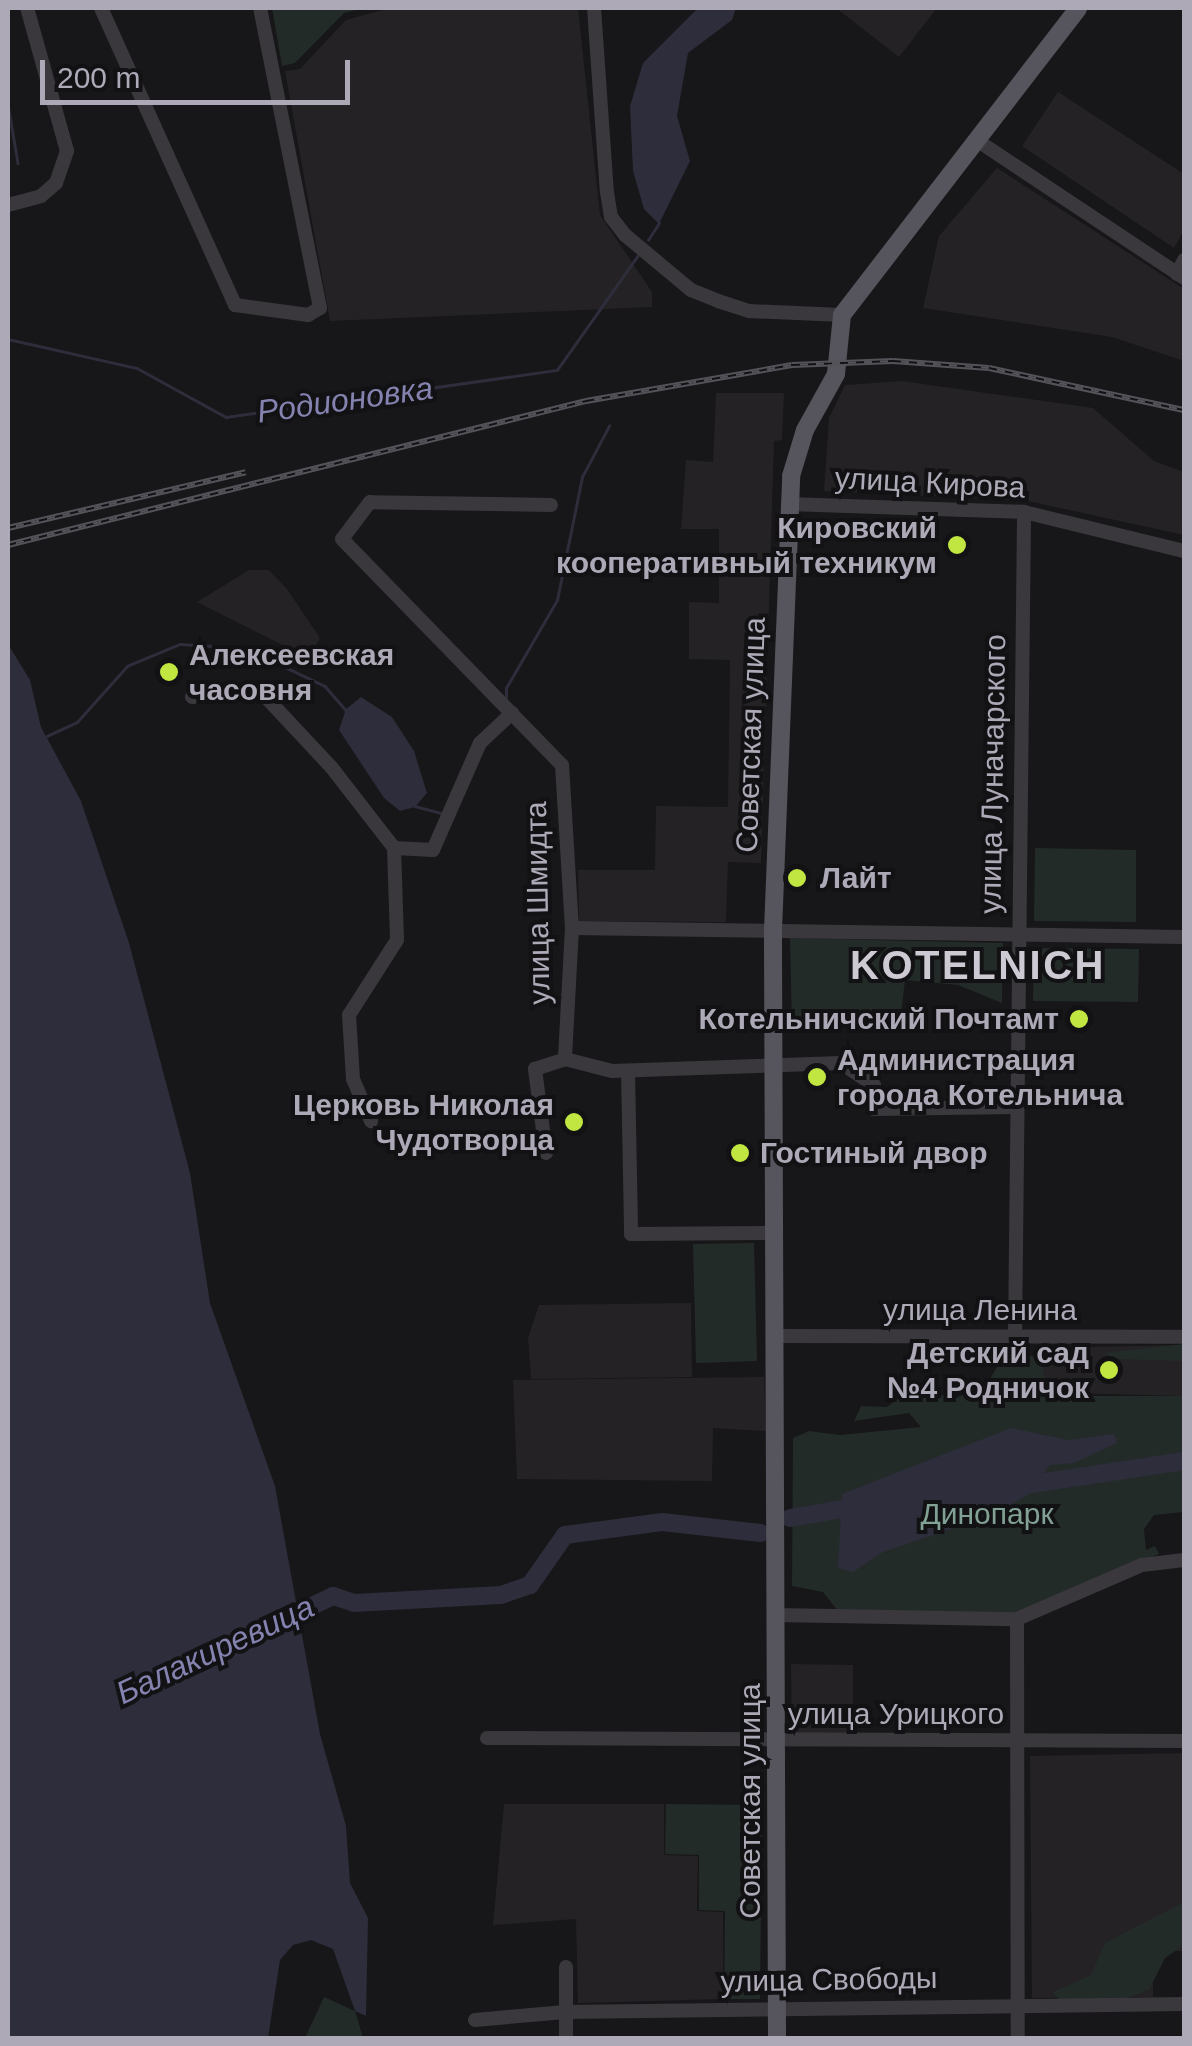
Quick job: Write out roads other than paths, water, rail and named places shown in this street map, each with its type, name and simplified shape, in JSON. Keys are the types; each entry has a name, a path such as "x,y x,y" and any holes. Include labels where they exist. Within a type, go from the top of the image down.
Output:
{"main road":[{"path":"842,315 1078,8"},
{"name":"Советская улица","path":"777,2038 779,1742 773,930 788,504 800,443 836,374 842,315"}],"street":[{"path":"8,205 41,196 56,183 67,151 27,8"},
{"path":"101,8 235,305 288,316 320,308 260,8"},
{"path":"594,8 611,217 634,244 690,290 749,311 842,315"},
{"path":"978,141 1182,271"},
{"name":"улица Шмидта","path":"551,505 370,502 342,538 562,765 572,928 565,1059"},
{"name":"улица Кирова","path":"788,504 1024,512 1184,552"},
{"name":"улица Луначарского","path":"1015,1337 1024,512"},
{"path":"192,697 260,692 332,768 394,848 397,940 349,1015 353,1079 371,1121"},
{"path":"394,848 432,850 480,743 512,712"},
{"path":"572,928 1184,937"},
{"path":"546,1152 535,1068 565,1059 628,1071 840,1063 874,1085 874,1109 1015,1107"},
{"path":"628,1071 631,1234 776,1233"},
{"name":"улица Ленина","path":"775,1336 1184,1337"},
{"path":"776,1615 1016,1619 1142,1565 1184,1560"},
{"path":"1016,1619 1018,2038"},
{"name":"улица Урицкого","path":"487,1738 1184,1741"},
{"path":"566,1967 566,2038"},
{"name":"улица Свободы","path":"475,2020 565,2012 1184,2004"}],"water":[{"path":"698,8 736,8 732,20 688,53 677,116 690,161 659,224 644,209 633,171 630,106 643,63"},
{"path":"8,644 30,680 41,727 81,801 129,943 190,1173 210,1303 275,1486 320,1734 346,1826 350,1883 368,1918 366,2016 355,2011 333,1949 311,1940 293,1945 280,1960 268,2038 8,2038"},
{"path":"361,697 392,717 414,751 427,793 415,807 400,811 384,798 339,730 346,709"},
{"path":"1011,1428 1068,1440 1114,1434 1117,1443 1074,1463 1050,1465 1026,1496 995,1514 883,1552 853,1572 838,1568 842,1494"}],"waterway":[{"path":"8,104 18,163"},
{"name":"Родионовка","path":"648,240 659,223"},
{"name":"Родионовка","path":"8,339 137,368 226,417 557,370 638,255"},
{"path":"506,701 506,688 557,600 582,477 609,426"},
{"path":"47,736 77,722 127,666 180,644 245,648 325,686 347,711"},
{"path":"415,806 441,813"},
{"name":"Балакиревица","path":"1012,1487 1184,1461"},
{"name":"Балакиревица","path":"790,1518 858,1506"},
{"name":"Балакиревица","path":"281,1621 333,1596 354,1603 501,1595 530,1585 565,1535 662,1522 760,1533"}],"railway":[{"path":"8,545 586,401 792,365 893,361 989,368 1184,410"},
{"path":"8,528 246,472"}],"place":[{"name":"Кировский кооперативный техникум","path":"957,545"},
{"name":"Алексеевская часовня","path":"169,672"},
{"name":"Лайт","path":"797,878"},
{"name":"Котельничский Почтамт","path":"1079,1019"},
{"name":"Администрация города Котельнича","path":"817,1077"},
{"name":"Церковь Николая Чудотворца","path":"574,1122"},
{"name":"Гостиный двор","path":"740,1153"},
{"name":"Детский сад №4 Родничок","path":"1109,1370"}],"district":[{"name":"KOTELNICH","path":"978,965"}],"park label":[{"name":"Динопарк","path":"987,1514"}]}
